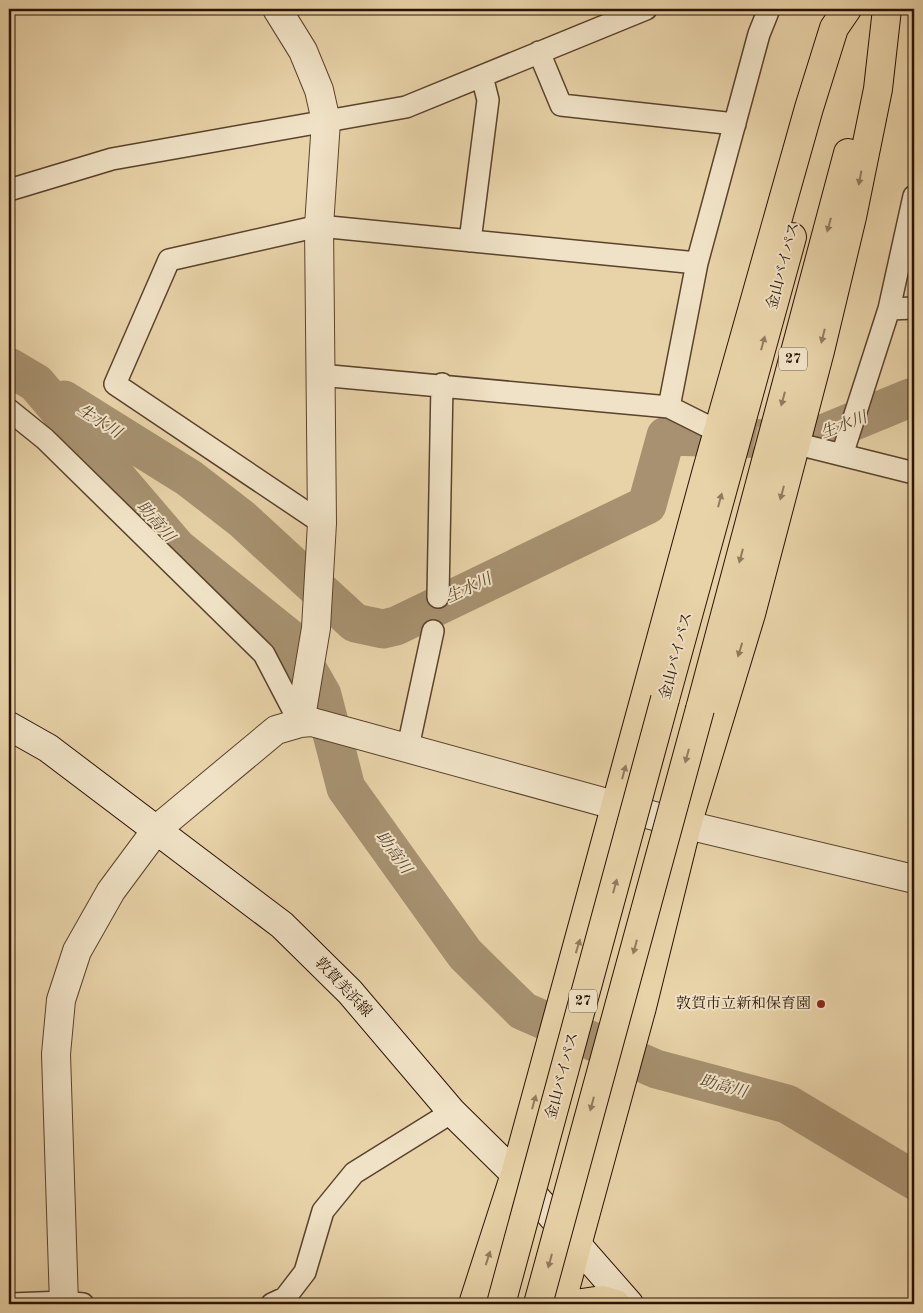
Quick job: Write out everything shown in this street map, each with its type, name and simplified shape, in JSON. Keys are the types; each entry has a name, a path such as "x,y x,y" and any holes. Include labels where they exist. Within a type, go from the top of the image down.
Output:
{"highway":[{"path":"473,1304 515,1174 615,805 809,108 834,28 847,9"},
{"name":"金山バイパス","path":"501,1304 855,9"},
{"path":"561,1304 687,826 751,614 820,351 852,217 878,89 886,9"},
{"name":"27","path":"538,1304 700,709 886,9"},
{"path":"575,1304 602,1300 616,1304"}],"street":[{"path":"280,9 303,51 319,90 326,122 319,226 322,523 316,628 306,722"},
{"path":"9,190 112,159 406,107 646,9"},
{"path":"669,407 697,264 759,34 769,9"},
{"path":"539,52 561,105 735,124"},
{"path":"470,241 488,100 482,76"},
{"path":"842,456 889,309 913,204"},
{"path":"322,523 115,384 169,260 319,226 697,264"},
{"path":"889,309 914,308"},
{"path":"320,375 442,384 669,407 709,427"},
{"path":"438,597 442,384"},
{"path":"9,410 46,439 264,654 306,722"},
{"path":"810,447 914,473"},
{"path":"408,747 433,631"},
{"path":"11,1304 70,1303 56,1054 61,1000 77,951 111,891 157,829 276,730 306,722 345,731 687,826 914,880"},
{"name":"敦賀美浜線","path":"9,726 48,748 282,925 350,992 452,1112 515,1174 629,1304"},
{"path":"272,1304 285,1298 305,1272 323,1212 354,1173 452,1112"}],"waterway":[{"name":"助高川","path":"9,367 36,383 177,548 290,639 322,695 346,788 465,954 523,1011 656,1069 787,1104 914,1180"},
{"name":"生水川","path":"64,400 189,478 242,519 355,623 383,629 396,626 647,505 666,436 808,440 910,398 914,399"}],"tunnel":[{"path":"724,430 787,443"}],"place":[{"name":"敦賀市立新和保育園","path":"821,1004"}]}
